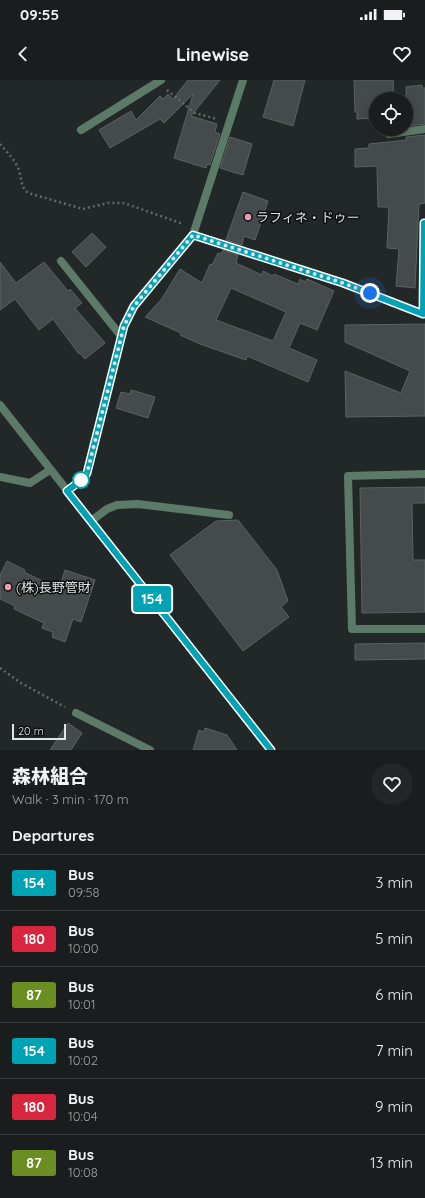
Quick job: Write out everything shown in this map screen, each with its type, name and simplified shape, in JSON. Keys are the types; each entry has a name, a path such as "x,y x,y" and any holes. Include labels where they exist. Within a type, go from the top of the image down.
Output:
{"street":[{"path":"67,491 84,478 87,473 121,336 134,306 193,235 243,80"},
{"path":"81,130 159,81"},
{"path":"413,131 425,129"},
{"path":"193,235 343,283 424,314 424,223"},
{"path":"61,261 121,336"},
{"path":"0,405 271,750"},
{"path":"0,477 30,483 50,470"},
{"path":"425,474 348,476 352,629 425,628"},
{"path":"91,521 107,509 117,505 138,504 229,515"},
{"path":"76,713 150,750"}],"path":[{"path":"159,81 195,113 230,122"},
{"path":"0,144 9,154 19,170 22,188 28,193 83,209 108,203 124,203 188,226 193,235"},
{"path":"0,668 21,683 76,713"}],"building":[{"path":"188,80 220,80 191,116 217,124 215,132 220,134 210,165 207,164 206,168 174,158 193,94 164,123 160,119 110,148 99,130 131,111 136,120 160,96 163,99 168,94 173,99"},
{"path":"274,80 305,80 293,126 263,117"},
{"path":"354,80 393,80 394,92 369,92 369,118 357,119 357,112 355,112"},
{"path":"422,85 422,88 425,88 425,124 413,125 413,92 406,92 406,87"},
{"path":"425,135 425,203 419,204 415,288 396,286 399,249 387,248 389,207 378,207 377,166 355,167 355,149 369,148 369,144 406,140 406,137"},
{"path":"230,137 252,144 243,175 220,168"},
{"name":"ラフィネ・ドゥー","path":"243,192 268,201 255,240 244,236 242,245 226,240"},
{"path":"92,233 106,247 86,267 72,252"},
{"path":"223,250 238,255 236,263 262,275 263,271 273,276 274,274 298,284 300,279 305,282 307,279 334,291 317,330 300,323 289,348 317,360 308,382 247,356 246,360 200,344 180,335 181,333 145,317 161,300 180,269 202,283 210,264 212,265 218,253 221,254","holes":["231,288 286,312 273,341 216,320"]},
{"path":"0,262 16,283 44,262 68,291 70,289 82,303 75,308 105,343 85,359 80,353 79,354 53,319 39,330 15,299 0,310"},
{"path":"425,324 425,416 346,417 345,371 401,393 410,371 345,342 345,325"},
{"path":"131,390 155,397 148,418 116,408 121,392 130,394"},
{"path":"425,487 425,503 412,503 413,560 425,560 425,612 362,613 360,488"},
{"path":"238,520 277,570 288,601 281,607 289,617 243,651 170,555 216,521"},
{"path":"7,561 25,570 24,572 59,589 65,570 95,580 81,622 73,619 65,642 52,637 53,632 42,628 44,623 14,609 15,606 0,599 0,575"},
{"path":"425,643 425,659 355,660 355,644"},
{"path":"68,723 82,733 71,750 50,750"},
{"path":"205,728 227,735 237,750 193,750 199,730 204,732"}],"bus line":[{"name":"154","path":"271,750 67,491 84,478 87,473 114,360 124,326 134,306 193,235 343,283 423,314 424,223"}],"place":[{"name":"ラフィネ・ドゥー","path":"248,217"},
{"name":"(株)長野管財","path":"8,587"}],"route":[{"path":"81,480 87,473 114,360 124,326 134,306 193,235 370,293"}]}
